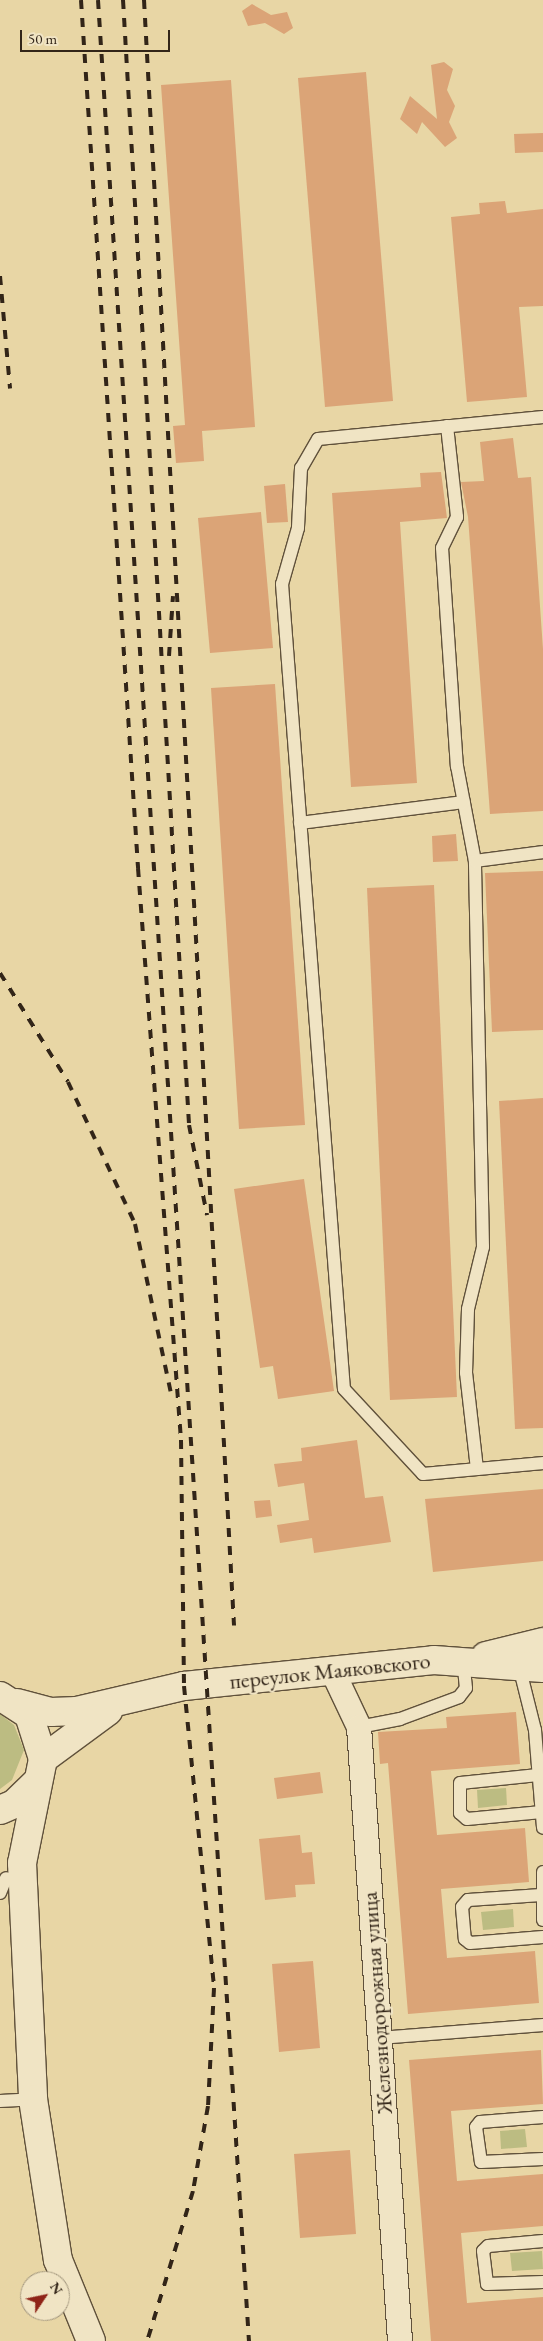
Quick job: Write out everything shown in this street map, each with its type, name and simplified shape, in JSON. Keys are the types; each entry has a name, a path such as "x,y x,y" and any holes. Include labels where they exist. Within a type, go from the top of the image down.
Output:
{"main road":[{"path":"467,1661 543,1642"},
{"name":"переулок Маяковского","path":"119,1704 184,1686 332,1670 467,1661 531,1667"},
{"path":"5,1693 51,1712 119,1704"},
{"path":"5,1693 39,1734 41,1770 22,1862 28,1936 33,2099 58,2260 90,2341"},
{"path":"5,1812 41,1770 119,1704"},
{"path":"2,1880 28,1936"}],"street":[{"name":"Железнодорожная улица","path":"332,1670 359,1727 400,2341"}],"lane":[{"path":"543,417 318,439 301,468 298,528 282,584 344,1389 423,1474 543,1462"},
{"path":"447,426 457,517 442,548 457,766 475,861 483,1247 468,1309 466,1373 477,1469"},
{"path":"300,823 464,802"},
{"path":"475,861 543,852"},
{"path":"359,1727 418,1714 459,1698 466,1688 467,1661"},
{"path":"531,1667 543,1828"},
{"path":"538,1775 460,1783 460,1813 467,1819 542,1812"},
{"path":"543,1872 541,1895 543,1920"},
{"path":"541,1895 468,1900 462,1907 465,1939 470,1943 543,1937"},
{"path":"379,2038 543,2025"},
{"path":"0,2101 33,2099"},
{"path":"543,2117 480,2122 476,2127 480,2162 543,2159"},
{"path":"543,2241 488,2246 483,2251 487,2284 543,2282"}],"green space":[{"path":"0,1714 14,1725 24,1750 12,1780 0,1789"},
{"path":"506,1788 507,1805 478,1808 477,1790"},
{"path":"513,1909 514,1927 483,1930 481,1912"},
{"path":"525,2129 527,2147 501,2149 500,2131"},
{"path":"542,2251 543,2269 512,2271 510,2253"}],"building":[{"path":"252,4 271,15 287,12 293,28 284,34 265,23 248,26 242,11"},
{"path":"444,62 453,69 447,90 455,106 449,122 457,138 445,147 422,122 417,134 400,119 410,96 437,119 431,65"},
{"path":"366,72 393,401 325,407 298,78"},
{"path":"231,80 255,427 202,431 204,461 176,463 173,426 185,425 161,85"},
{"path":"543,133 543,152 515,153 514,134"},
{"path":"505,201 507,213 543,209 543,306 519,307 527,397 467,402 451,217 480,214 479,203"},
{"path":"513,438 518,478 531,477 543,649 543,811 490,814 468,517 461,482 484,481 480,442"},
{"path":"441,472 447,518 400,522 417,783 351,787 332,493 421,487 420,473"},
{"path":"285,484 288,522 267,523 264,486"},
{"path":"261,512 273,648 210,653 198,518"},
{"path":"275,684 305,1125 239,1129 211,688"},
{"path":"456,834 458,861 433,862 432,836"},
{"path":"543,871 543,1030 492,1032 485,873"},
{"path":"434,885 457,1397 390,1400 367,888"},
{"path":"543,1098 543,1428 515,1429 499,1101"},
{"path":"304,1179 334,1391 278,1399 273,1366 260,1368 234,1189"},
{"path":"357,1440 365,1498 383,1496 391,1542 314,1553 312,1538 280,1543 277,1525 309,1520 304,1483 278,1487 274,1464 302,1461 301,1448"},
{"path":"543,1489 543,1561 433,1572 425,1499"},
{"path":"270,1500 272,1516 256,1518 254,1501"},
{"path":"516,1712 520,1764 431,1771 437,1835 525,1828 529,1882 441,1889 447,1958 535,1951 539,2003 408,2014 388,1763 380,1764 378,1732 447,1728 446,1717"},
{"path":"320,1772 323,1793 277,1799 274,1778"},
{"path":"300,1835 302,1853 312,1852 315,1884 295,1885 296,1897 265,1900 259,1839"},
{"path":"313,1961 320,2048 279,2052 272,1964"},
{"path":"541,2050 543,2104 451,2111 457,2181 543,2174 543,2226 461,2233 467,2303 543,2297 543,2341 431,2341 409,2060"},
{"path":"350,2150 356,2234 300,2238 294,2154"}],"railway":[{"path":"81,0 138,868 181,1440 184,1686 214,1988 208,2106 193,2191 147,2341"},
{"path":"98,0 249,2341"},
{"path":"123,0 189,1125 207,1215"},
{"path":"144,0 234,1626"},
{"path":"0,276 10,389"},
{"path":"169,656 173,596"},
{"path":"0,973 68,1082 135,1224 172,1398"}]}
